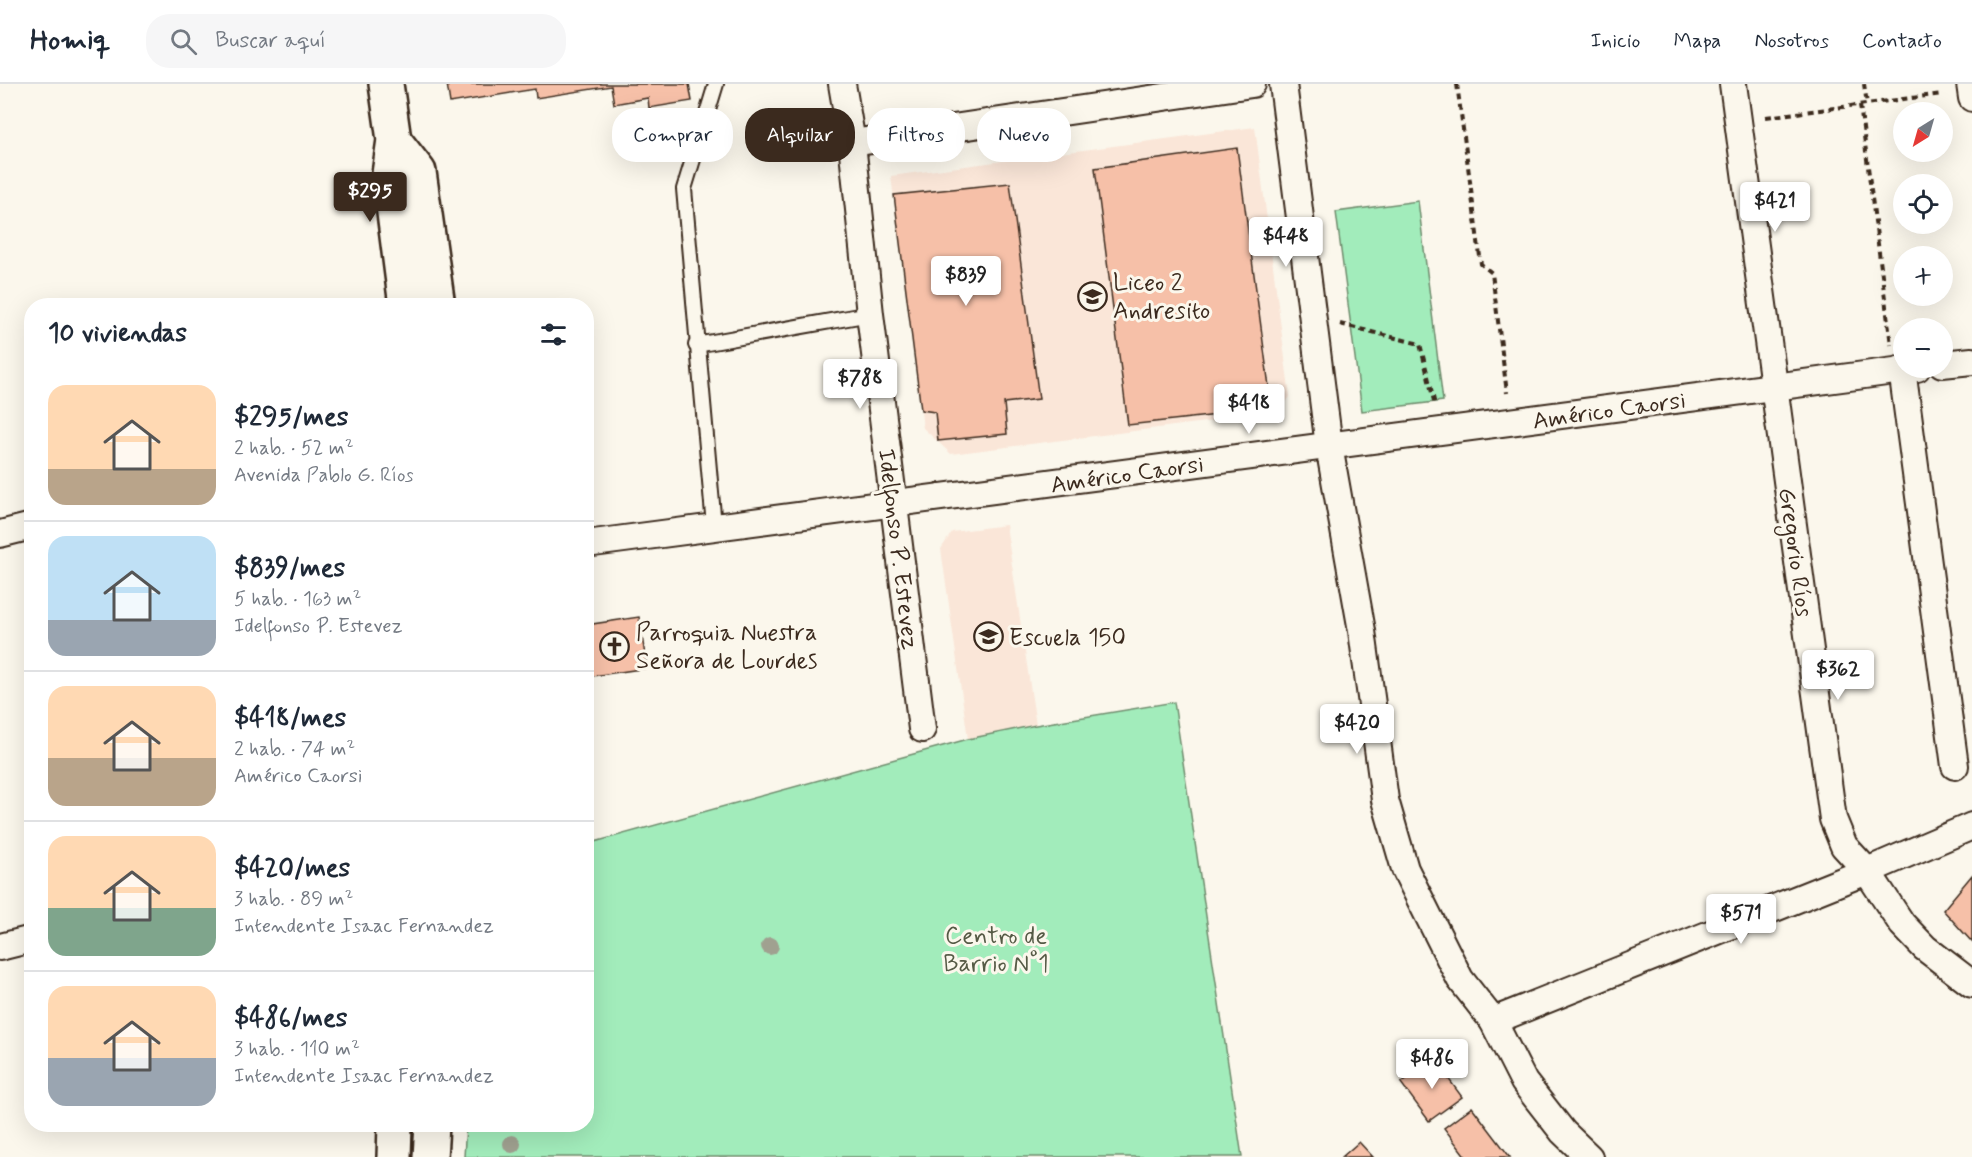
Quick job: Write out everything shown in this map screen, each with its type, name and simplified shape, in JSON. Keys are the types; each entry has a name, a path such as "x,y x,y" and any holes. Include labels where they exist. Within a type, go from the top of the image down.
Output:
{"street":[{"path":"386,84 394,140 389,174 405,298"},
{"name":"Idelfonso P. Estevez","path":"842,84 846,108"},
{"path":"855,143 1252,84"},
{"path":"1283,84 1315,318 1329,446 1362,631 1385,801 1405,869 1460,979 1493,1022 1524,1083 1563,1132 1589,1157"},
{"name":"Gregorio Ríos","path":"1733,84 1833,819 1844,846 1866,871 1902,924 1925,948 1972,984"},
{"path":"394,140 419,172 437,298"},
{"name":"Idelfonso P. Estevez","path":"854,162 870,314 922,729"},
{"path":"1953,363 1972,360"},
{"name":"Américo Caorsi","path":"594,543 1893,371"},
{"path":"1905,378 1955,766"},
{"path":"0,534 24,528"},
{"path":"1493,1022 1972,826"},
{"path":"0,947 24,941"},
{"path":"394,1157 395,1132"},
{"path":"430,1157 432,1132"}],"lane":[{"path":"714,526 696,345 684,189 716,84"},
{"path":"696,345 870,314"}],"path":[{"path":"1457,84 1481,264 1492,273 1511,423"},
{"path":"1864,84 1867,104"},
{"path":"1738,121 1971,91"},
{"path":"1860,105 1896,318"},
{"path":"1315,318 1420,344 1441,432"}],"shaded area":[{"name":"Liceo 2 Andresito","path":"1255,127 1290,397 1277,413 951,454 923,428 891,176 995,162 1071,162 1071,152"},
{"name":"Escuela 150","path":"1006,525 1036,725 968,739 941,549 952,532"}],"green space":[{"path":"1418,201 1443,401 1362,411 1336,212"},
{"name":"Centro de Barrio N°1","path":"1174,702 1242,1157 464,1157 466,1132 594,1132 594,842 968,739"}],"building":[{"path":"447,84 689,84 692,101 649,108 648,98 614,104 611,86 536,98 535,89 450,103"},
{"path":"1237,148 1272,409 1128,425 1095,168"},
{"path":"1010,183 1039,399 1004,403 1007,434 938,441 935,412 921,410 894,195"},
{"name":"Parroquia Nuestra Señora de Lourdes","path":"639,617 647,668 594,676 594,624"},
{"path":"1972,875 1972,942 1943,910"},
{"path":"1434,1059 1462,1097 1429,1121 1401,1083"},
{"path":"1472,1107 1510,1157 1466,1157 1444,1128"},
{"path":"1359,1142 1373,1157 1342,1157"}],"place":[{"name":"Liceo 2 Andresito","path":"1092,296"},
{"name":"Escuela 150","path":"988,637"},
{"name":"Parroquia Nuestra Señora de Lourdes","path":"615,646"}]}
